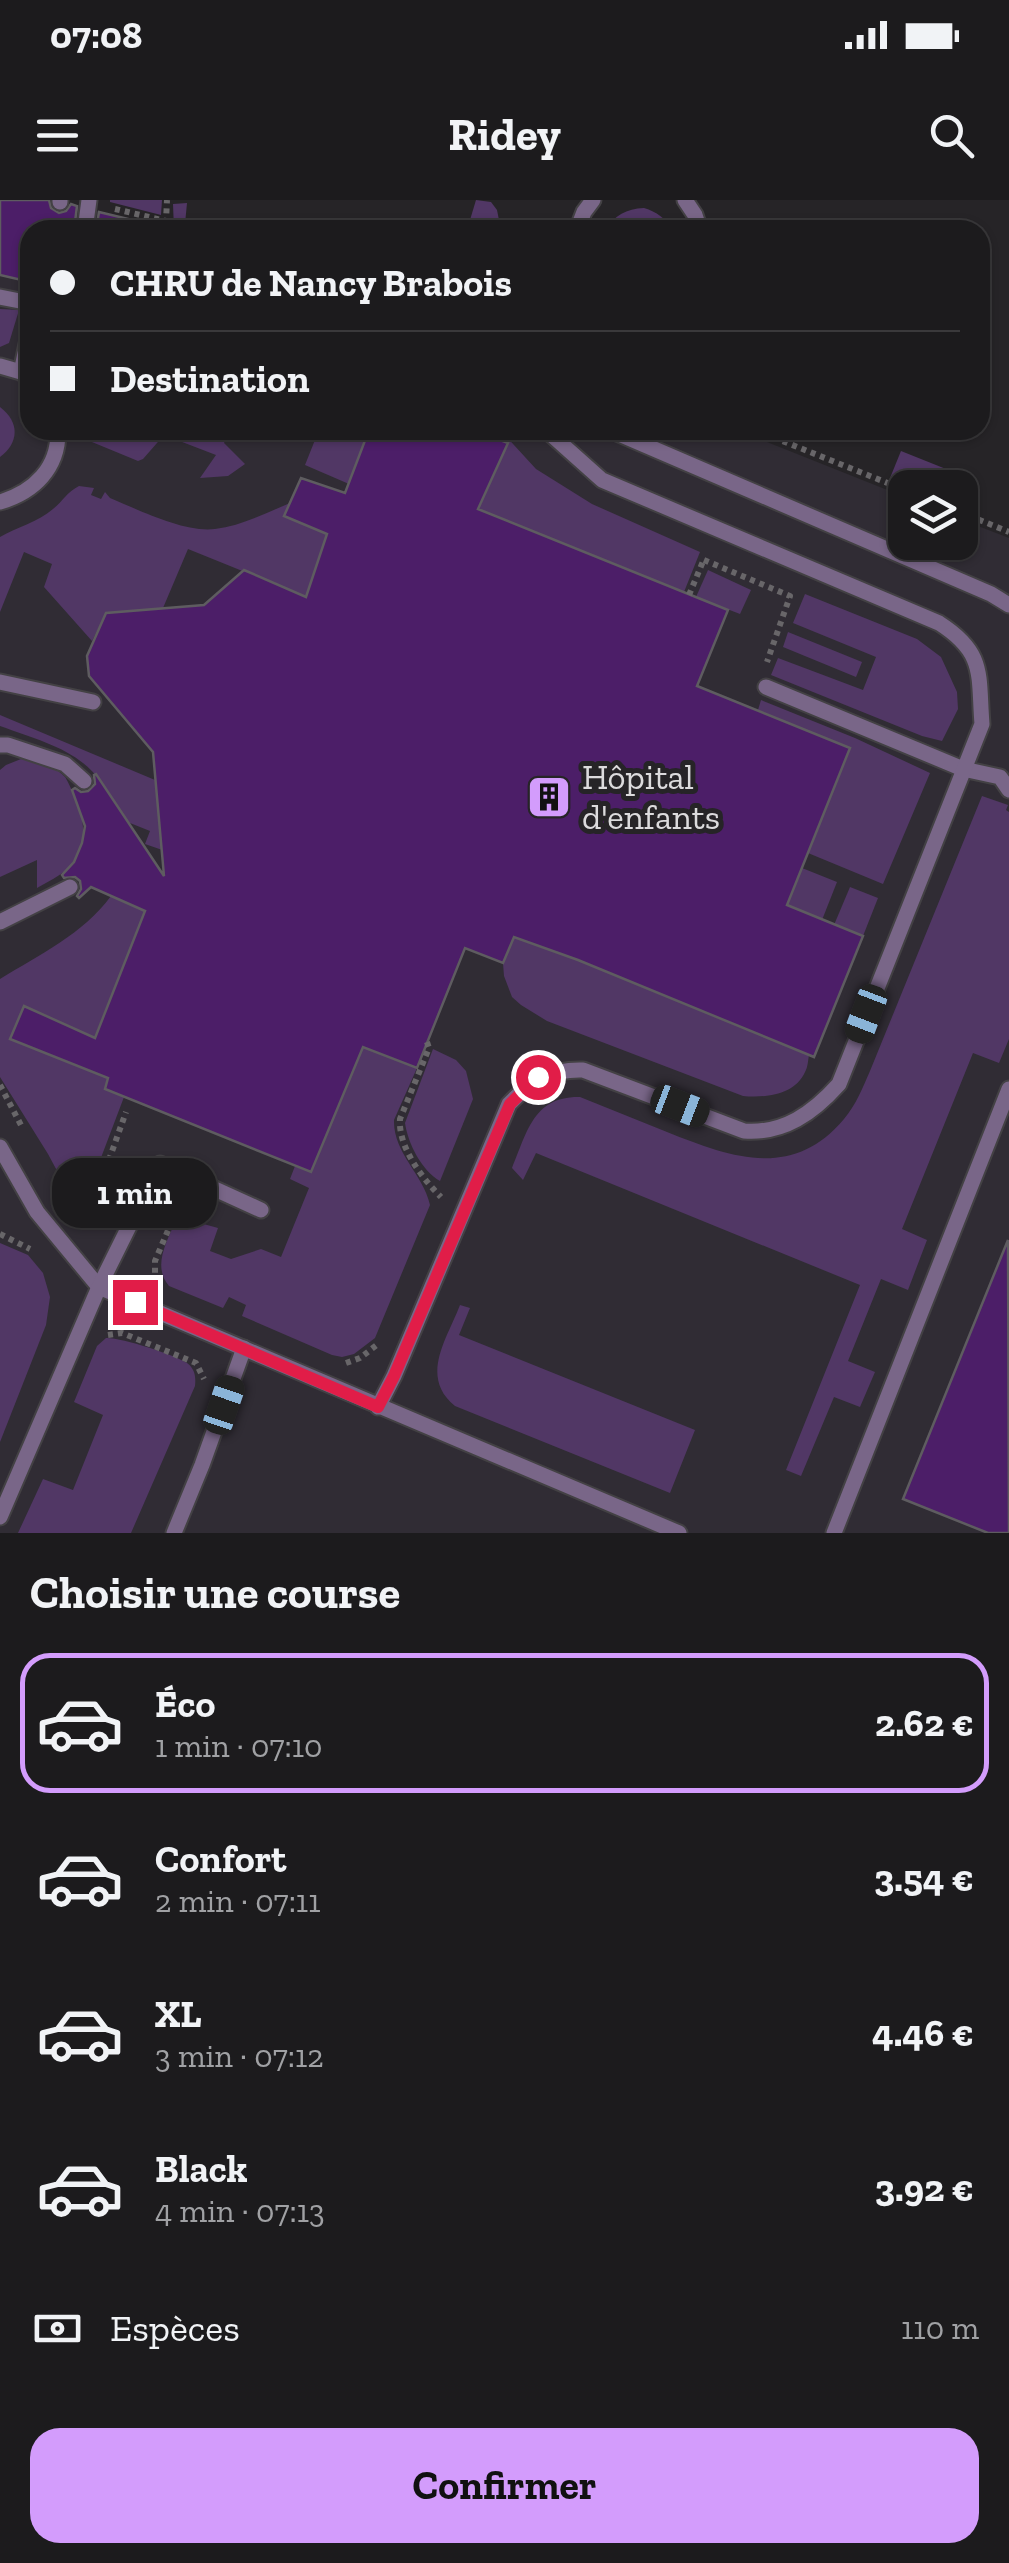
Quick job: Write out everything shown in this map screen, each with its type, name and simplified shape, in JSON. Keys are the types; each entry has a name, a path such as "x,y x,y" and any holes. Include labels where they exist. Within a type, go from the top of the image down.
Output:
{"lane":[{"path":"0,502 35,486 56,454 57,440"},
{"path":"378,1407 510,1104 538,1077 583,1070 744,1131 762,1132 801,1118 839,1084 982,724 981,684 972,654 959,636 939,622 602,480 557,440"},
{"path":"633,440 992,594 1009,606"},
{"path":"765,678 962,769 1000,777 1009,790"},
{"path":"0,682 93,702"},
{"path":"0,745 66,764 84,781"},
{"path":"0,922 70,887"},
{"path":"834,1533 1009,1089"},
{"path":"0,1147 37,1212 99,1287 679,1533"},
{"path":"0,1517 99,1287 160,1164 261,1210"},
{"path":"174,1533 244,1348"}],"path":[{"path":"97,203 151,220"},
{"path":"780,440 888,483"},
{"path":"978,519 1009,532"},
{"path":"690,594 718,528"},
{"path":"704,560 790,596 765,678"},
{"path":"427,1042 429,1048 400,1119 400,1129 416,1165 461,1219"},
{"path":"0,1086 25,1133"},
{"path":"84,1226 126,1112"},
{"path":"440,1197 448,1178"},
{"path":"66,1202 101,1226"},
{"path":"161,1290 151,1277 168,1228"},
{"path":"0,1234 32,1250 39,1259"},
{"path":"339,1364 360,1358 378,1344 384,1332"},
{"path":"100,1338 122,1333 196,1363 204,1381"}],"shaded area":[{"path":"0,200 53,200 133,220 20,220 20,440 762,440 888,490 888,560 978,560 978,526 1009,538 1009,1533 0,1533"},
{"path":"162,200 161,215 110,202"},
{"path":"476,200 491,202 499,220 470,220"},
{"path":"187,203 185,220 174,220 173,204"},
{"path":"644,208 664,220 613,220"},
{"path":"0,309 19,310 9,343 0,347"},
{"path":"0,407 11,419 15,432 11,445 0,457"},
{"path":"87,440 160,440 138,461"},
{"path":"177,440 225,440 245,464 228,476 200,478 216,455"},
{"path":"315,440 365,440 349,484 305,465"},
{"path":"475,440 509,440 536,469 592,504 700,552 684,592 478,509"},
{"path":"901,451 948,470 893,470"},
{"path":"79,486 94,488 91,495 101,499 105,492 110,498 190,528 234,525 290,503 285,517 327,534 315,571 305,698 287,589 188,549 163,608 106,613 92,641 44,587 52,564 24,552 0,612 0,537 47,514"},
{"path":"708,570 751,590 740,614 696,597"},
{"path":"805,594 917,639 941,657 957,692 958,709 942,741 771,675 778,658 863,690 876,657 793,623"},
{"path":"788,632 862,662 856,677 783,647"},
{"path":"761,700 930,773 883,884 808,853 850,748 758,710"},
{"path":"0,715 155,780 168,852 145,844 150,831 115,817 99,779 87,766 56,747 0,726"},
{"path":"21,759 39,762 65,777 83,825 82,842 72,864 37,888 37,860 0,877 0,770"},
{"path":"982,796 1008,805 1009,812 1009,1039 999,1063 973,1053 902,1229 927,1240 908,1290 881,1279 848,1361 875,1372 860,1407 834,1397 801,1476 786,1470 860,1285 536,1153 523,1180 512,1168 534,1119 564,1098 580,1097 737,1155 782,1157 803,1151 824,1138 848,1114 862,1090"},
{"path":"802,868 837,882 822,920 787,905"},
{"path":"850,887 878,898 863,936 834,925"},
{"path":"111,896 145,911 82,1068 108,1078 105,1089 124,1097 88,1192 79,1201 69,1193 0,1077 0,979 74,933"},
{"path":"514,937 809,1055 806,1070 787,1090 743,1096 547,1021 512,997 503,963"},
{"path":"363,1047 417,1068 394,1120 395,1132 430,1205 375,1338 354,1354 342,1357 242,1316 246,1305 229,1297 223,1308 169,1286 161,1262 175,1222 182,1218 218,1228 210,1251 231,1259 261,1249 281,1257 309,1188 290,1179 295,1166 311,1172"},
{"path":"433,1049 456,1060 466,1071 473,1099 440,1181 417,1156 405,1123"},
{"path":"0,1243 28,1255 43,1273 50,1297 46,1325 0,1442"},
{"path":"460,1305 470,1308 459,1335 695,1430 670,1493 455,1406 444,1395 437,1370 443,1344"},
{"path":"106,1338 160,1351 190,1365 195,1376 195,1386 131,1533 18,1533 43,1479 73,1490 103,1415 74,1402 97,1346"}],"building":[{"path":"0,200 49,200 51,208 59,213 71,204 77,206 75,220 20,220 20,280 0,275"},
{"path":"99,212 128,219 128,220 98,220"},
{"name":"Hôpital d'enfants","path":"365,440 508,443 478,509 728,610 697,686 850,748 787,905 863,936 814,1057 514,937 503,963 465,948 417,1068 363,1047 311,1172 105,1089 108,1078 10,1039 24,1006 95,1038 145,911 91,887 79,898 80,881 62,875 74,862 85,826 72,790 88,791 95,784 96,774 164,876 153,752 89,676 87,656 106,613 204,605 244,570 306,597 327,534 284,516 301,478 345,493"},
{"path":"1008,1240 1009,1533 988,1533 903,1499"}],"place":[{"name":"Hôpital d'enfants","path":"549,797"}],"route":[{"path":"135,1302 378,1407 510,1104 538,1077"}]}
